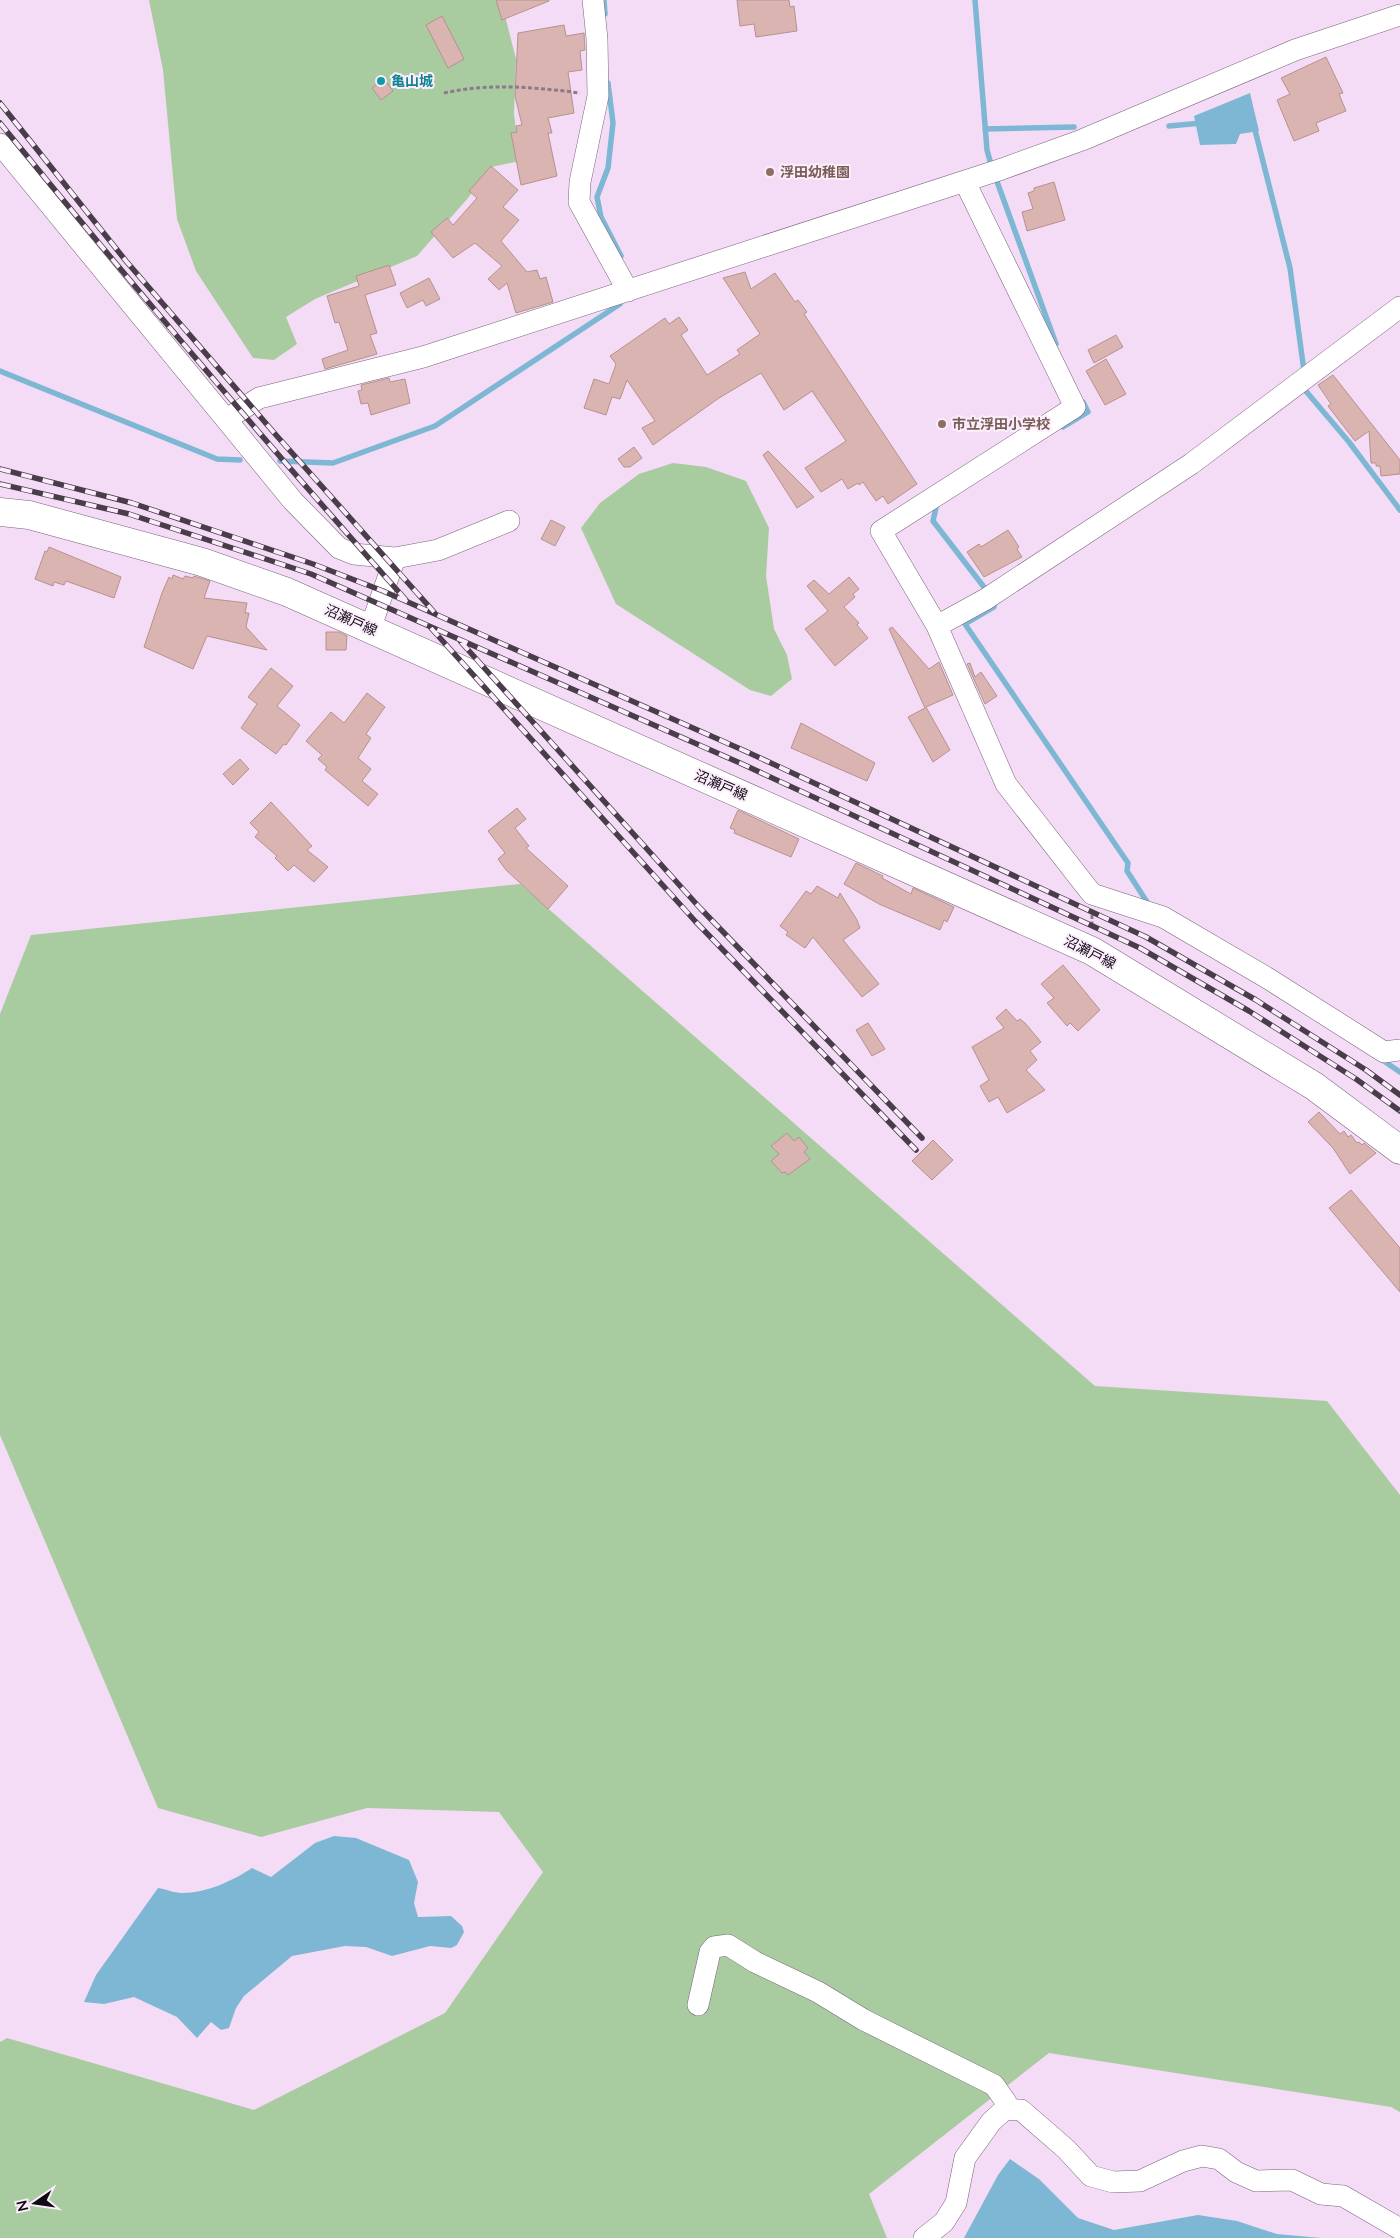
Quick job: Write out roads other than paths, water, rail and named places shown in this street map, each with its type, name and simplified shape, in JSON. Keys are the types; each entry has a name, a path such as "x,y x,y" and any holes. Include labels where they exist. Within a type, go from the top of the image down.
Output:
{"main road":[{"name":"沼瀬戸線","path":"0,512 29,516 202,562 287,592 1092,951 1314,1086 1400,1150"}],"street":[{"path":"593,0 597,39 598,96 580,182 579,202 628,291"},
{"path":"227,419 259,398 423,357 983,175 1082,140 1295,50 1400,15"},
{"path":"0,144 293,500 339,548 354,554 395,558 438,550 509,521"},
{"path":"983,175 1075,407 880,532 937,626 1006,784 1092,894 1162,917 1269,979 1384,1052 1400,1050"},
{"path":"937,626 986,599 1191,464 1400,307"},
{"path":"370,629 395,558"},
{"path":"698,2005 710,1952 714,1947 728,1945 755,1962 818,1992 864,2020 994,2085 1006,2102 1006,2109"},
{"path":"924,2238 944,2222 956,2203 965,2158 991,2122 1006,2109 1020,2110 1066,2149 1091,2176 1113,2182 1140,2181 1182,2161 1202,2156 1219,2158 1236,2172 1256,2181 1292,2180 1321,2194 1343,2196 1400,2229"}],"water":[{"path":"1250,93 1259,131 1240,134 1236,144 1200,145 1194,116"},
{"path":"334,1836 356,1838 409,1860 418,1882 414,1903 418,1917 451,1916 462,1926 464,1932 457,1945 451,1948 430,1946 392,1956 366,1947 345,1946 292,1956 244,1996 236,2008 229,2028 221,2030 211,2022 197,2038 177,2017 134,1997 104,2004 84,2002 96,1975 158,1888 179,1893 201,1891 228,1882 252,1868 271,1877 315,1843"},
{"path":"1010,2159 1039,2179 1078,2218 1114,2230 1198,2215 1237,2221 1277,2234 1321,2238 964,2238 998,2175"}],"waterway":[{"path":"604,0 605,14"},
{"path":"975,0 987,150 992,168"},
{"path":"608,83 613,123 608,168 597,197 601,217 621,256"},
{"path":"1169,126 1202,123"},
{"path":"1254,126 1290,268 1304,371"},
{"path":"985,129 1074,127"},
{"path":"995,176 1056,344"},
{"path":"280,461 333,463 435,426 620,304"},
{"path":"0,371 217,459 240,460"},
{"path":"1305,390 1349,442 1400,510"},
{"path":"1063,427 1088,412 1083,402"},
{"path":"937,503 933,521 987,591"},
{"path":"995,602 994,607 965,624 1128,863 1127,871 1147,902"},
{"path":"1381,1059 1400,1072"}],"railway":[{"path":"0,103 126,261 276,435 434,612"},
{"path":"0,123 200,364 406,600"},
{"path":"0,469 132,503 313,564 383,591 745,751 1146,937 1256,1000 1366,1070 1400,1095"},
{"path":"0,484 129,514 311,574 740,763 1140,948 1249,1011 1356,1079 1400,1111"},
{"path":"431,628 695,921 916,1150"},
{"path":"461,642 700,908 922,1138"}],"place":[{"name":"亀山城","path":"381,81"},
{"name":"浮田幼稚園","path":"770,172"},
{"name":"市立浮田小学校","path":"942,424"}]}
